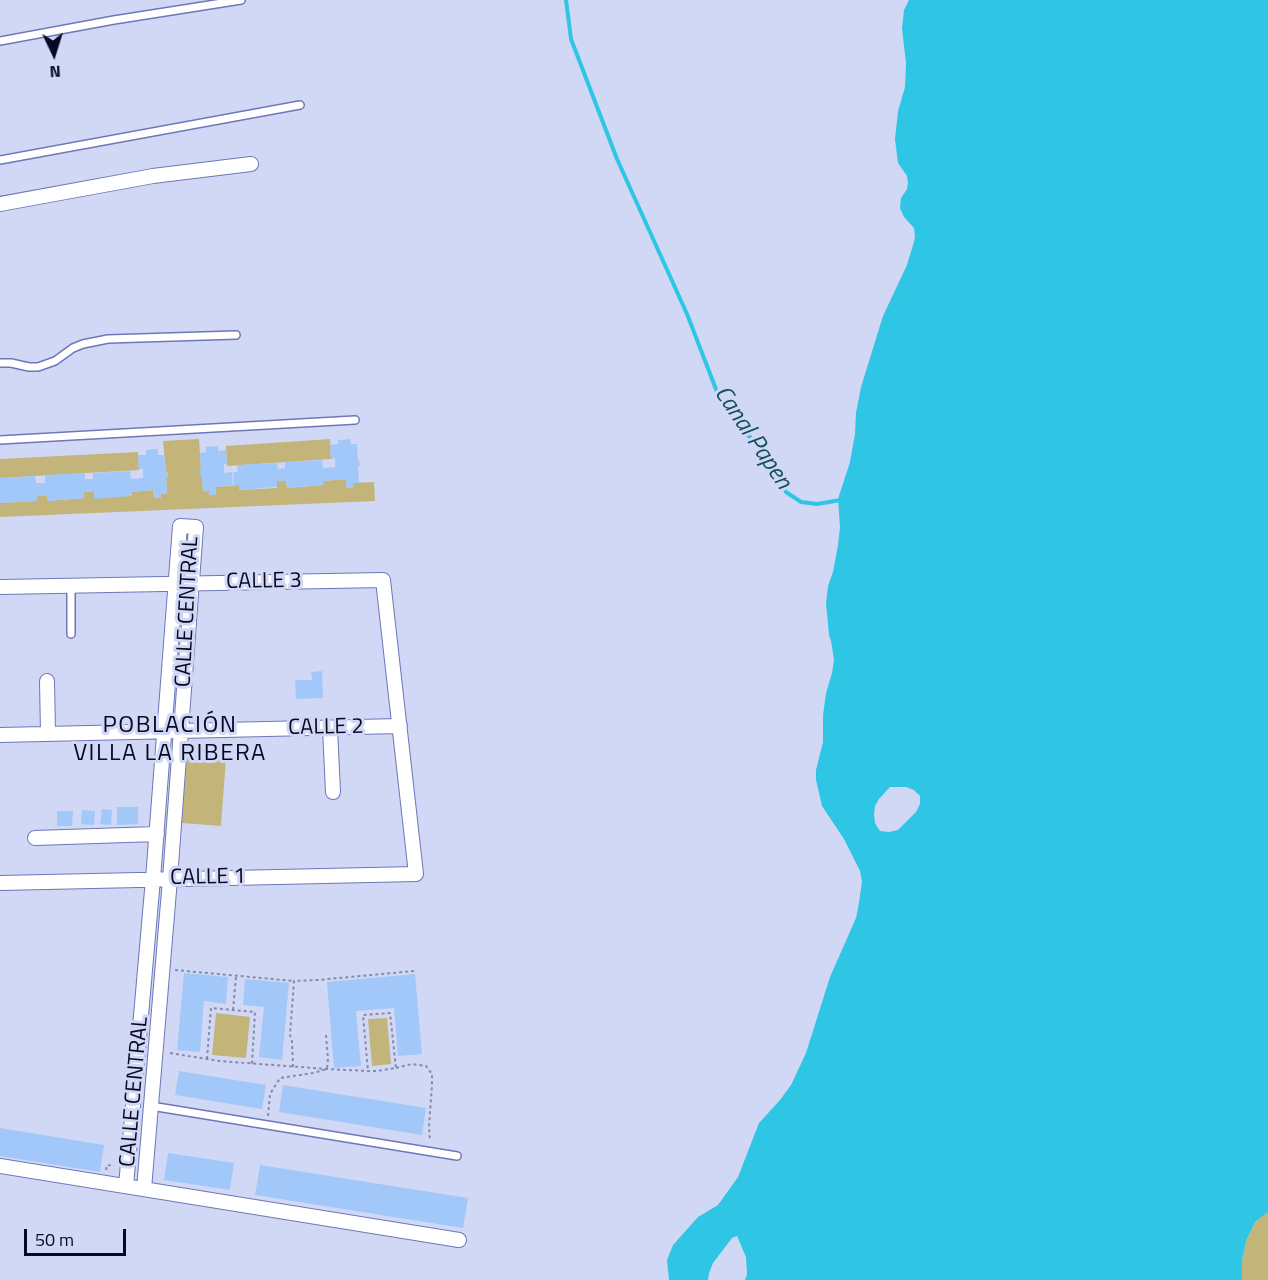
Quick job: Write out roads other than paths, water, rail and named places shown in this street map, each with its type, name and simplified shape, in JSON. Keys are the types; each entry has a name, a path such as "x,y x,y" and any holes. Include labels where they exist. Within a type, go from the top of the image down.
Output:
{"street":[{"path":"0,204 153,176 250,164"},
{"name":"CALLE CENTRAL","path":"126,1186 153,879 180,526 196,527 144,1189"},
{"name":"CALLE 3","path":"0,587 383,580 400,726"},
{"path":"46,681 48,734"},
{"name":"CALLE 2","path":"0,735 400,726"},
{"name":"CALLE 1","path":"0,883 416,874 400,726"},
{"path":"330,728 333,792"},
{"path":"35,838 156,834"},
{"path":"146,960 163,965"},
{"path":"134,1103 151,1106"},
{"path":"0,1166 459,1240"}],"lane":[{"path":"0,41 241,0"},
{"path":"0,160 300,105"},
{"path":"0,363 38,367 55,361 83,344 108,339 236,335"},
{"path":"0,440 355,420"},
{"path":"71,586 71,634"},
{"path":"151,1106 457,1156"}],"water":[{"path":"909,0 1268,0 1268,1212 1255,1222 1246,1241 1242,1261 1242,1280 745,1280 746,1257 737,1236 732,1238 713,1263 708,1280 669,1280 667,1260 673,1245 698,1217 718,1205 738,1177 759,1123 791,1085 806,1053 830,977 856,918 859,903 862,881 860,871 844,839 822,806 816,770 823,742 826,693 834,660 826,603 838,545 840,527 838,499 850,462 861,387 883,316 907,265 915,238 914,228 904,217 900,208 901,198 908,183 907,176 898,163 895,139 898,111 905,87 906,63 902,29 904,10","holes":["890,787 906,787 914,790 920,796 920,804 916,812 898,830 880,831 875,823 874,814 879,799"]}],"waterway":[{"name":"Canal Papen","path":"566,0 571,39 617,159 687,314 719,397 746,433 769,457 786,492 801,502 817,504 841,500"}],"district":[{"name":"POBLACIÓN VILLA LA RIBERA","path":"170,740"}]}
